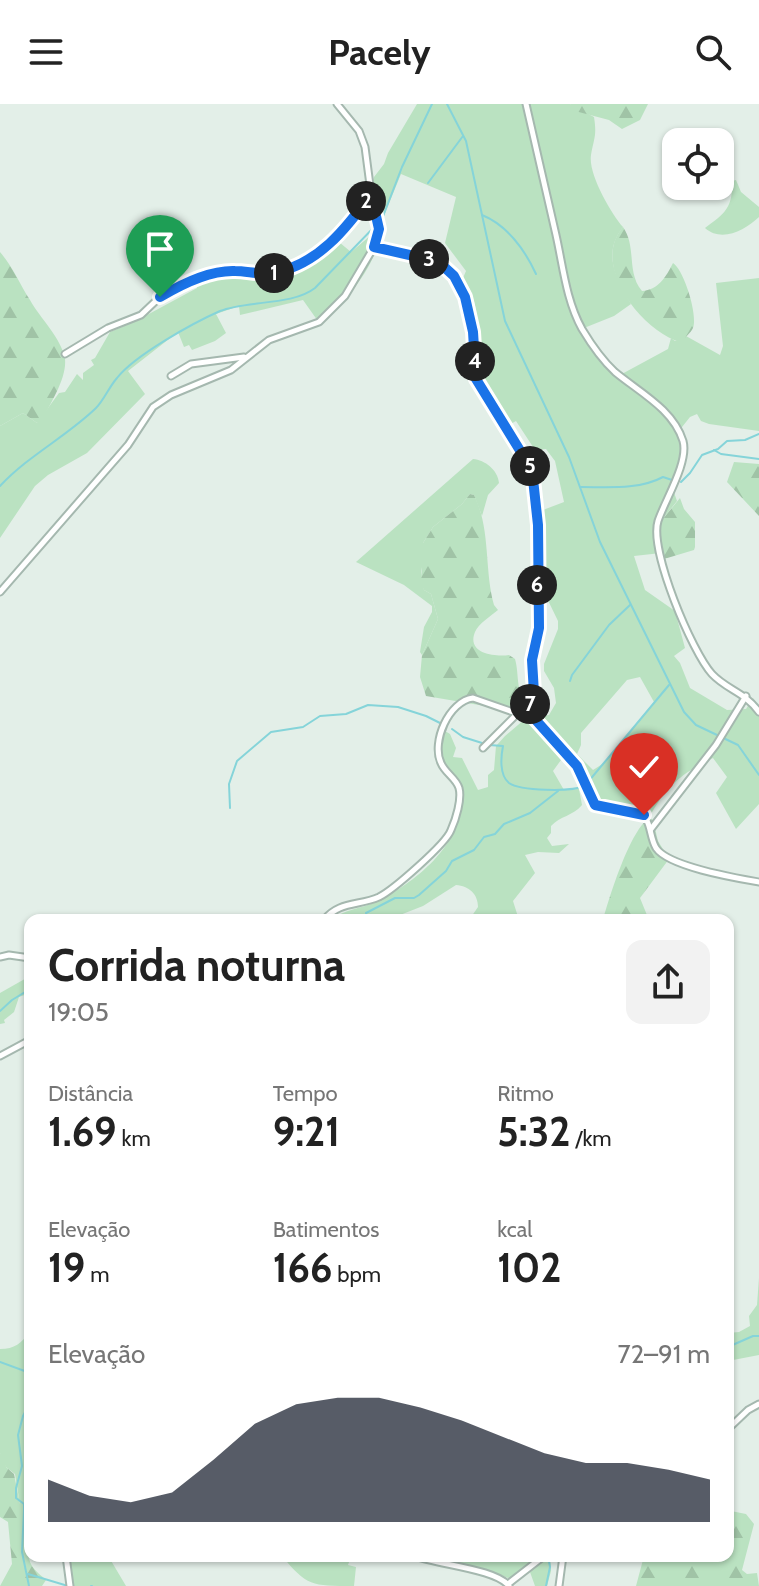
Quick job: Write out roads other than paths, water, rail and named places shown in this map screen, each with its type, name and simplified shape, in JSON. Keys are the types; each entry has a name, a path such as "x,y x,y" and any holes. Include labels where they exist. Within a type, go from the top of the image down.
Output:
{"street":[{"path":"0,592 128,445 153,407 171,395 221,375 273,338 308,328 330,313 345,296 379,236 369,161 363,140 337,104"},
{"path":"526,104 566,285 577,319 611,368 660,408 683,441 684,456 657,528 657,544 665,573 709,670 721,682 746,696 759,712"},
{"path":"65,354 108,328 141,315 163,295 205,276 232,271 269,274 294,266 339,237 371,194"},
{"path":"374,247 427,259 442,265 454,276 465,297 473,332 476,379 532,470 538,525 539,628 532,660 534,693 525,709 483,748"},
{"path":"171,376 191,364 249,356"},
{"path":"651,829 721,737 746,696"},
{"path":"331,914 339,907 374,899 388,892 447,838 455,817 459,789 442,765 438,751 443,728 458,704 473,698 511,711 525,709"},
{"path":"525,709 577,766 595,805 644,815 663,815"},
{"path":"644,815 656,848 671,859 704,871 759,882"},
{"path":"0,957 24,957"},
{"path":"0,1056 24,1043"},
{"path":"734,1423 759,1404"},
{"path":"67,1562 70,1586"},
{"path":"432,1562 494,1574 509,1585 537,1562"},
{"path":"559,1586 562,1562"}],"waterway":[{"path":"0,486 99,405 125,369 165,340 220,311 294,298 315,288 382,219 432,104"},
{"path":"447,104 466,141 505,321 569,457 600,542 684,712 696,725 738,745 759,775"},
{"path":"428,183 463,136"},
{"path":"482,215 514,239 536,274"},
{"path":"681,482 702,455 718,449 727,441 745,440 759,434"},
{"path":"714,450 721,454 759,459"},
{"path":"581,487 634,486 663,477 672,480"},
{"path":"570,681 609,625 630,605"},
{"path":"588,782 669,685"},
{"path":"230,808 229,784 237,761 271,732 303,727 320,716 346,714 368,705 398,707 442,724"},
{"path":"452,729 463,737 482,743"},
{"path":"489,745 503,746 502,770 506,780 515,786 546,790 584,786"},
{"path":"366,913 395,898 419,895 446,871 452,861 474,850 484,837 495,834 504,824 530,813 558,791"},
{"path":"0,1011 24,993"},
{"path":"734,1344 759,1336"},
{"path":"0,1362 24,1371"},
{"path":"24,1414 18,1435 22,1466 16,1498 24,1504"},
{"path":"24,1504 24,1562"},
{"path":"24,1562 29,1586"},
{"path":"546,1586 549,1562"},
{"path":"28,1574 68,1586"}]}
